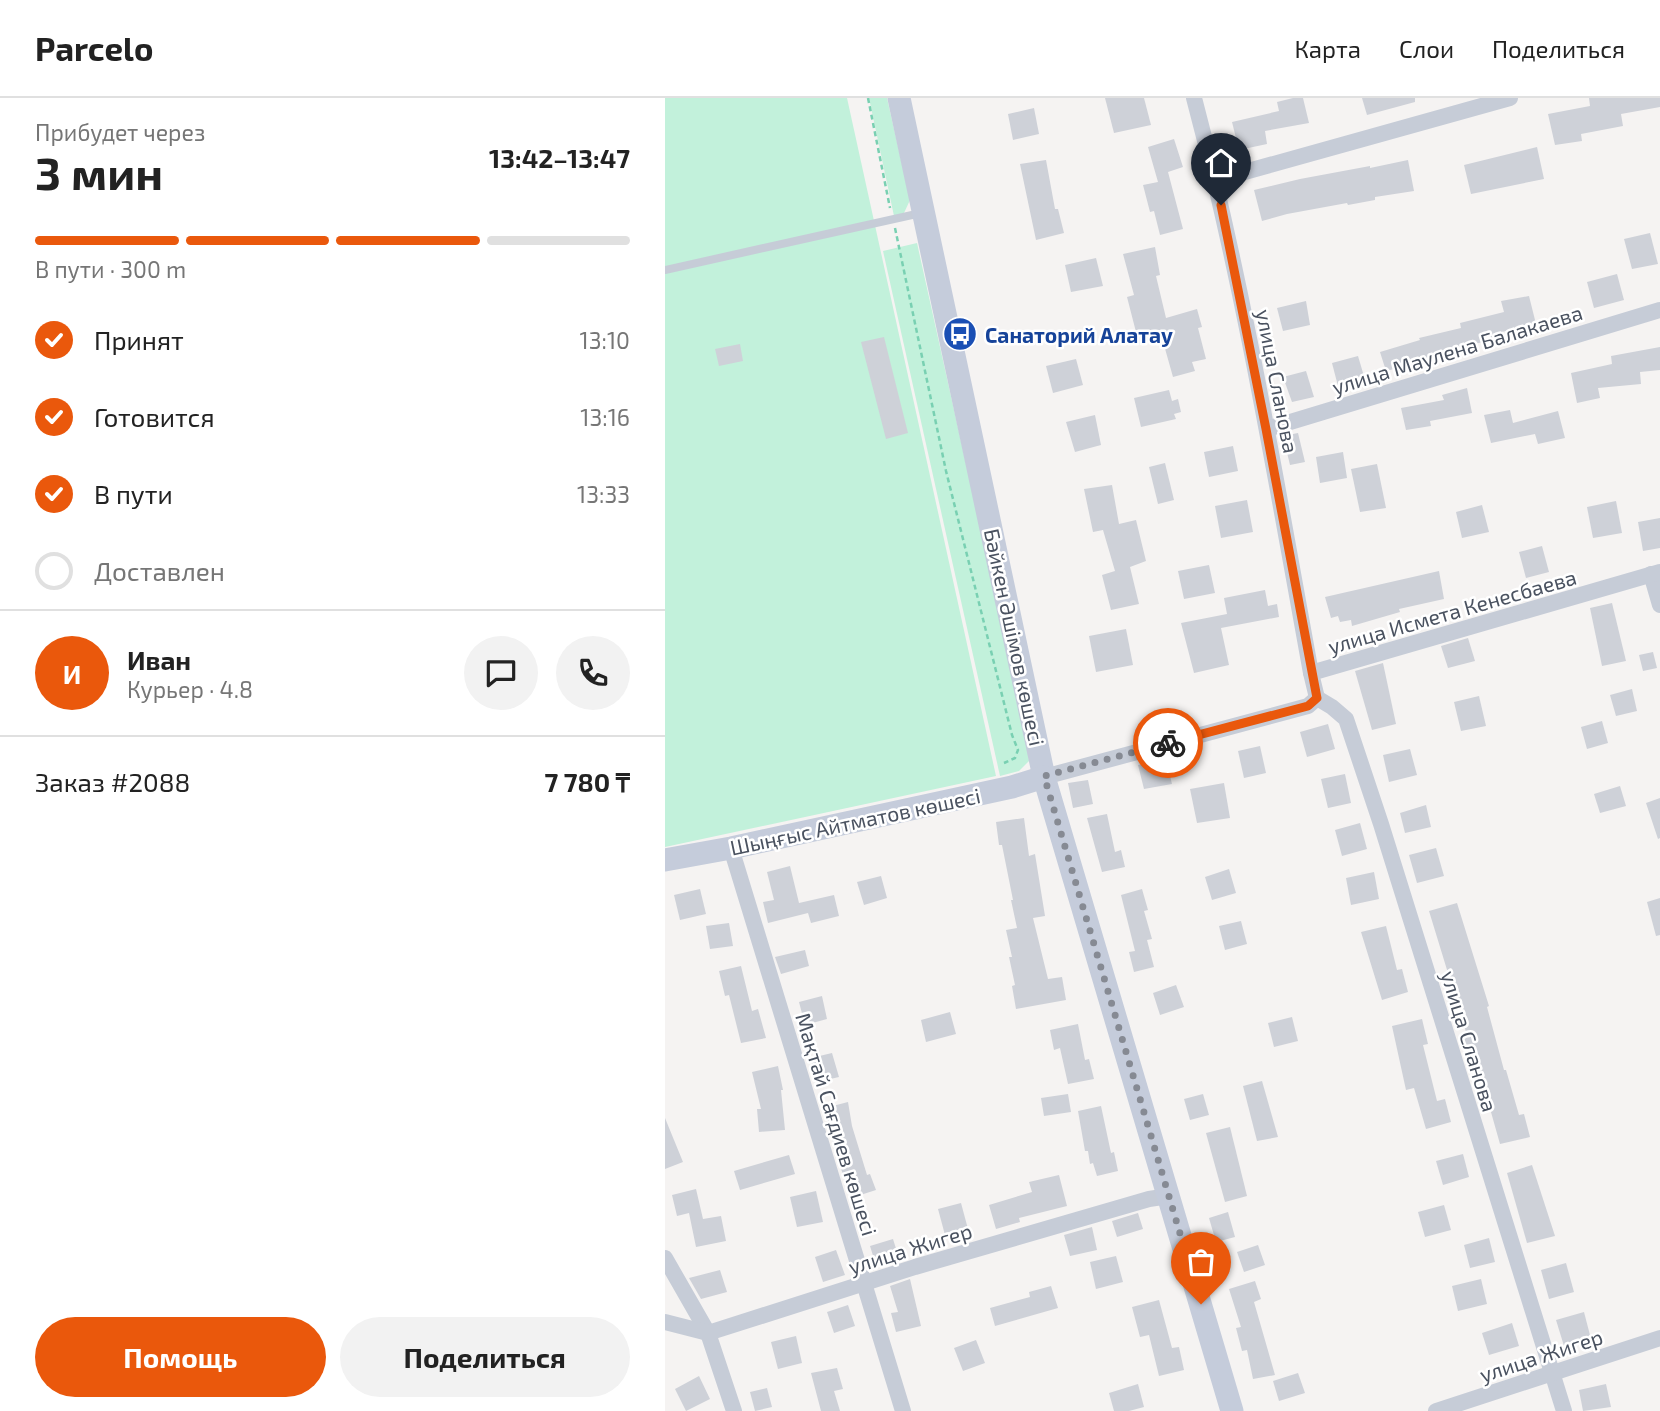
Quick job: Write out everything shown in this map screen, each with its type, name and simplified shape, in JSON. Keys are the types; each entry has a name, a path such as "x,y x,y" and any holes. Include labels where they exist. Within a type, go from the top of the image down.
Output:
{"main road":[{"name":"Бәйкен Әшімов көшесі","path":"899,98 1044,776 1232,1411"},
{"name":"Шыңғыс Айтматов көшесі","path":"665,860 1012,787 1044,776"}],"street":[{"name":"улица Сланова","path":"1194,98 1216,180 1311,673"},
{"path":"1216,180 1510,98"},
{"name":"улица Маулена Балакаева","path":"1266,429 1660,310"},
{"path":"1656,573 1660,605"},
{"name":"улица Исмета Кенесбаева","path":"1317,698 1311,673 1656,573"},
{"name":"улица Сланова","path":"1317,698 1346,719 1564,1411"},
{"path":"1044,776 1308,706 1317,698"},
{"name":"Мақтай Сағдиев көшесі","path":"731,848 903,1411"},
{"name":"улица Жигер","path":"708,1333 1149,1199 1169,1196"},
{"path":"665,1258 708,1333 734,1411"},
{"path":"665,1322 708,1333"},
{"name":"улица Жигер","path":"1436,1411 1660,1338"}],"lane":[{"path":"665,270 923,212"}],"path":[{"path":"867,98 946,471 1018,750 1015,758 1004,763"}],"green space":[{"path":"665,98 847,98 996,776 665,847"},
{"path":"869,98 887,98 910,200 904,213 894,216"},
{"path":"917,243 1027,739 1029,761 1019,771 1000,776 883,251"}],"building":[{"path":"1105,98 1144,98 1151,125 1114,133"},
{"path":"1303,98 1309,123 1265,131 1267,144 1239,150 1232,122 1279,111 1277,102"},
{"path":"1362,98 1415,98 1415,102 1367,115"},
{"path":"1589,98 1660,98 1660,107 1621,114 1623,126 1581,134 1582,141 1555,145 1548,114 1590,106"},
{"path":"1034,108 1039,134 1013,140 1008,114"},
{"path":"1174,139 1183,167 1168,172 1183,229 1160,235 1143,185 1158,182 1148,147"},
{"path":"1537,147 1544,179 1471,194 1464,165"},
{"path":"1046,160 1055,209 1058,209 1064,233 1036,240 1020,164"},
{"path":"1408,160 1414,191 1262,221 1254,190"},
{"path":"1650,233 1658,264 1632,269 1624,239"},
{"path":"1155,247 1160,275 1156,276 1166,318 1197,309 1202,327 1198,328 1206,359 1192,362 1195,371 1173,377 1162,338 1134,345 1131,333 1136,332 1127,297 1134,295 1123,254"},
{"path":"1096,258 1103,286 1071,292 1065,265"},
{"path":"1617,274 1624,300 1594,308 1587,282"},
{"path":"1529,296 1536,324 1493,334 1494,340 1453,348 1455,354 1386,371 1380,352 1420,340 1419,338 1461,328 1460,323 1504,312 1501,301"},
{"path":"1306,301 1310,325 1283,331 1277,308"},
{"path":"884,337 908,433 886,439 861,342"},
{"path":"740,344 743,361 719,366 715,349"},
{"path":"1660,347 1660,370 1640,372 1641,384 1598,388 1600,398 1577,403 1571,373 1612,364 1611,356"},
{"path":"1358,356 1366,383 1339,390 1332,363"},
{"path":"1076,359 1083,385 1053,393 1046,366"},
{"path":"1306,371 1314,397 1292,402 1283,377"},
{"path":"1467,388 1472,413 1430,421 1431,426 1406,430 1401,408 1444,400 1442,395"},
{"path":"1169,390 1172,401 1178,399 1181,412 1174,414 1176,419 1141,427 1134,398"},
{"path":"1510,410 1513,423 1558,411 1565,438 1538,444 1535,434 1491,443 1484,415"},
{"path":"1095,415 1101,445 1075,452 1066,422"},
{"path":"1298,433 1305,462 1290,465 1283,436"},
{"path":"1233,446 1238,471 1209,477 1204,452"},
{"path":"1343,452 1347,478 1320,483 1316,457"},
{"path":"1165,463 1174,500 1158,504 1149,467"},
{"path":"1377,464 1386,508 1360,512 1351,469"},
{"path":"1112,485 1119,524 1136,520 1146,561 1130,567 1139,604 1111,610 1102,575 1115,571 1103,530 1093,532 1084,489"},
{"path":"1247,500 1253,532 1221,538 1215,506"},
{"path":"1616,501 1622,533 1593,538 1587,507"},
{"path":"1482,505 1489,532 1462,538 1456,512"},
{"path":"1660,518 1660,548 1643,551 1638,522"},
{"path":"1542,546 1549,572 1526,578 1519,552"},
{"path":"1209,565 1215,593 1184,599 1178,571"},
{"path":"1439,571 1444,599 1399,609 1400,612 1352,626 1351,620 1340,622 1338,616 1331,618 1325,597"},
{"path":"1265,590 1268,606 1277,604 1279,617 1221,628 1229,665 1194,673 1181,623 1227,614 1224,598"},
{"path":"1612,603 1626,661 1602,666 1590,608"},
{"path":"1126,629 1133,665 1096,672 1089,636"},
{"path":"1468,638 1475,661 1448,668 1441,646"},
{"path":"1653,652 1657,668 1643,671 1639,655"},
{"path":"1383,663 1396,724 1372,730 1355,671"},
{"path":"1632,689 1637,711 1616,716 1610,695"},
{"path":"1479,696 1486,726 1461,731 1454,702"},
{"path":"1602,721 1608,743 1587,749 1581,727"},
{"path":"1328,724 1335,749 1307,757 1300,732"},
{"path":"1260,746 1266,773 1244,778 1238,751"},
{"path":"1410,749 1417,775 1389,782 1383,755"},
{"path":"1166,759 1172,784 1144,789 1138,765"},
{"path":"1345,774 1351,803 1328,808 1321,779"},
{"path":"1088,780 1093,804 1073,808 1068,783"},
{"path":"1224,783 1230,818 1197,823 1190,789"},
{"path":"1620,786 1626,806 1600,813 1594,794"},
{"path":"1660,798 1660,838 1658,839 1646,803"},
{"path":"1426,805 1431,827 1405,833 1400,813"},
{"path":"1107,814 1115,852 1121,850 1125,867 1102,872 1087,818"},
{"path":"1024,818 1029,856 1035,854 1045,916 1033,918 1048,979 1062,977 1066,1000 1016,1009 1012,986 1015,985 1009,957 1012,957 1006,930 1017,928 996,822"},
{"path":"1360,823 1367,849 1342,856 1335,830"},
{"path":"1436,848 1444,876 1417,883 1409,855"},
{"path":"790,866 799,903 834,895 839,916 811,923 808,913 768,923 763,902 774,900 767,872"},
{"path":"1229,869 1236,893 1212,900 1205,877"},
{"path":"1374,872 1379,899 1351,905 1346,878"},
{"path":"881,876 887,898 864,905 857,882"},
{"path":"700,889 706,914 680,920 674,895"},
{"path":"1142,889 1148,910 1144,911 1152,939 1147,940 1154,967 1134,972 1129,952 1135,951 1121,895"},
{"path":"1660,898 1660,935 1656,936 1647,902"},
{"path":"1457,903 1489,1006 1487,1007 1504,1070 1519,1115 1524,1114 1530,1137 1500,1144 1476,1059 1468,1061 1461,1034 1466,1032 1429,911"},
{"path":"1241,921 1247,944 1225,950 1219,926"},
{"path":"729,923 733,946 710,949 706,926"},
{"path":"1386,926 1397,970 1402,969 1408,992 1382,1000 1361,932"},
{"path":"805,950 809,966 781,974 775,957"},
{"path":"741,966 752,1011 758,1009 766,1038 741,1043 729,995 725,996 719,971"},
{"path":"1176,985 1184,1007 1160,1015 1153,993"},
{"path":"822,996 827,1019 805,1025 799,1002"},
{"path":"950,1012 956,1034 926,1042 921,1020"},
{"path":"1292,1017 1298,1041 1274,1047 1268,1023"},
{"path":"1422,1019 1428,1044 1423,1045 1437,1101 1445,1099 1451,1122 1426,1129 1414,1088 1406,1090 1392,1026"},
{"path":"1078,1024 1085,1060 1089,1059 1094,1079 1068,1084 1060,1048 1054,1050 1050,1030"},
{"path":"832,1053 839,1077 817,1082 811,1058"},
{"path":"778,1066 783,1090 785,1130 759,1132 757,1109 761,1109 752,1072"},
{"path":"1262,1081 1278,1137 1257,1141 1243,1086"},
{"path":"1068,1094 1071,1112 1044,1116 1041,1098"},
{"path":"1203,1094 1209,1115 1190,1120 1184,1099"},
{"path":"848,1102 852,1126 867,1175 870,1174 876,1190 851,1198 835,1151 825,1108"},
{"path":"1101,1106 1111,1153 1114,1152 1118,1171 1097,1176 1093,1163 1090,1164 1088,1151 1085,1151 1078,1111"},
{"path":"665,1118 683,1162 665,1169"},
{"path":"1230,1127 1247,1196 1225,1202 1206,1133"},
{"path":"1463,1154 1469,1177 1443,1185 1436,1161"},
{"path":"789,1155 795,1174 740,1190 734,1171"},
{"path":"1532,1165 1555,1236 1527,1243 1507,1173"},
{"path":"1059,1175 1067,1206 1019,1218 1020,1222 996,1229 989,1205 1032,1192 1029,1182"},
{"path":"696,1189 703,1219 721,1216 726,1241 696,1247 689,1213 677,1216 672,1195"},
{"path":"816,1191 823,1222 797,1227 790,1197"},
{"path":"961,1203 968,1229 945,1235 938,1209"},
{"path":"1444,1205 1451,1230 1425,1237 1418,1212"},
{"path":"1228,1212 1235,1237 1216,1242 1209,1218"},
{"path":"1138,1213 1143,1229 1117,1237 1112,1221"},
{"path":"1092,1227 1097,1250 1070,1256 1064,1235"},
{"path":"1489,1238 1495,1262 1470,1268 1464,1245"},
{"path":"893,1239 898,1255 875,1262 870,1246"},
{"path":"1258,1245 1265,1265 1244,1272 1237,1252"},
{"path":"836,1250 845,1275 823,1282 815,1257"},
{"path":"1116,1256 1123,1282 1096,1289 1090,1262"},
{"path":"1566,1263 1574,1292 1549,1299 1541,1270"},
{"path":"720,1270 727,1292 701,1299 689,1278"},
{"path":"910,1279 921,1326 896,1332 891,1313 898,1312 890,1286"},
{"path":"1481,1279 1487,1304 1458,1311 1452,1286"},
{"path":"1255,1281 1261,1299 1254,1302 1275,1375 1253,1379 1247,1350 1242,1351 1236,1328 1241,1327 1229,1289"},
{"path":"1051,1286 1058,1308 995,1326 990,1308 1030,1297 1029,1292"},
{"path":"1159,1300 1172,1348 1179,1347 1184,1370 1159,1376 1149,1335 1140,1337 1132,1307"},
{"path":"848,1305 855,1326 834,1333 827,1312"},
{"path":"1584,1312 1591,1339 1564,1346 1556,1320"},
{"path":"1512,1323 1519,1346 1489,1355 1482,1333"},
{"path":"796,1336 802,1363 778,1369 771,1342"},
{"path":"976,1340 985,1363 963,1371 954,1348"},
{"path":"837,1368 843,1389 834,1391 840,1411 821,1411 811,1373"},
{"path":"1298,1373 1305,1393 1279,1401 1273,1381"},
{"path":"699,1376 710,1399 686,1411 675,1389"},
{"path":"1138,1384 1144,1407 1114,1411 1109,1393"},
{"path":"1606,1384 1611,1407 1583,1411 1579,1390"},
{"path":"767,1388 772,1407 755,1411 750,1392"}],"way so far":[{"path":"1168,743 1044,776 1201,1304"}],"place":[{"name":"Санаторий Алатау","path":"960,334"}],"route":[{"path":"1168,743 1308,706 1317,698 1221,205"}]}
